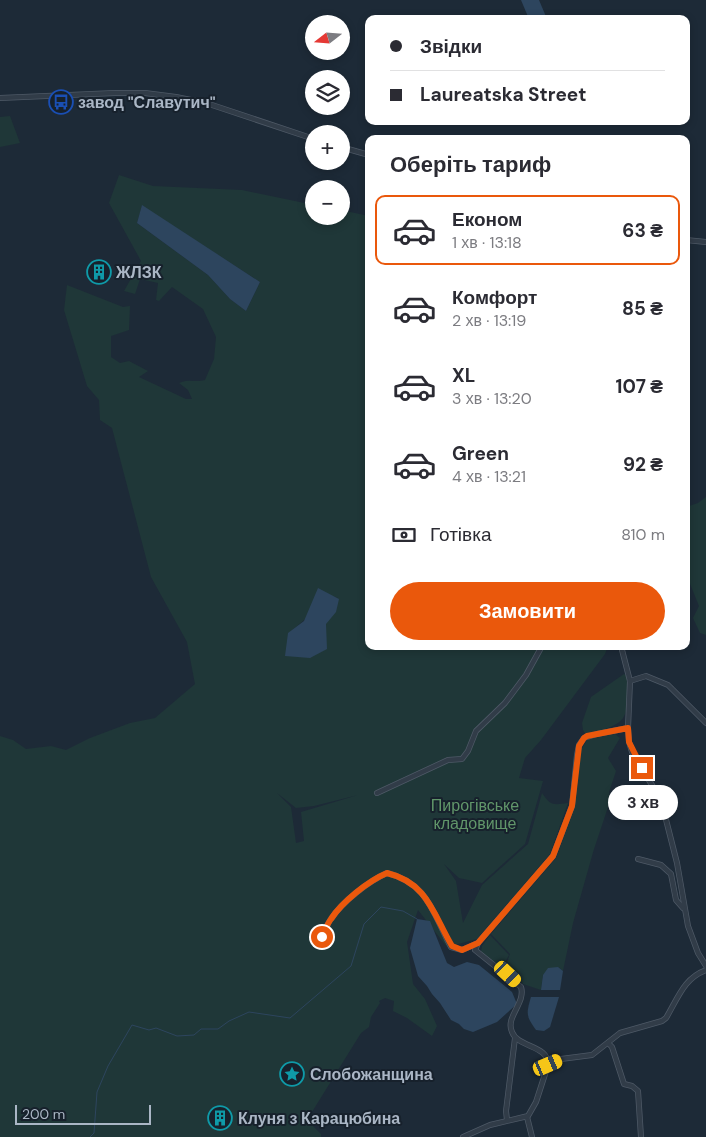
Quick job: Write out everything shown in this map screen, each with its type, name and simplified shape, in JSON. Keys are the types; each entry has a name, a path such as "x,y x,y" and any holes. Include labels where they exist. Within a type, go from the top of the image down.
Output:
{"street":[{"path":"0,98 115,93 176,96 206,103 305,136"},
{"path":"350,150 365,154"},
{"path":"690,240 706,242"},
{"path":"377,793 448,760 462,759 468,751 476,732 505,703 526,675 540,650"},
{"path":"622,650 630,681 629,742 632,752 661,800 678,863 688,926 698,953 706,966"},
{"path":"630,681 646,676 668,685 706,723"},
{"path":"475,950 478,943 553,856 572,806 577,756 579,746 584,738 628,728"},
{"path":"638,859 660,865 671,874 676,900 684,909"},
{"path":"322,937 330,919 345,903 378,877 387,873 413,884 426,896 452,946 462,950 478,943"},
{"path":"468,947 475,950 521,987 523,993 511,1019 511,1031 516,1038 544,1054 548,1060 536,1102 527,1117 532,1137"},
{"path":"548,1065 561,1059 592,1055 620,1033 662,1021 666,1018 689,980 706,970"},
{"path":"508,1120 506,1111 516,1038"},
{"path":"608,1043 612,1047 624,1084 632,1086 638,1091 641,1137"},
{"path":"463,1137 490,1125 527,1117"}],"green space":[{"path":"10,116 20,143 0,147 0,117"},
{"name":"Пирогівське кладовище","path":"119,175 153,186 242,190 305,203 305,225 350,225 350,212 365,215 365,650 606,650 541,740 525,758 519,778 543,781 525,844 482,883 459,878 444,864 456,881 463,923 482,885 528,844 542,793 553,804 568,803 550,854 477,939 447,947 418,910 407,942 413,984 425,999 437,1026 432,1036 407,1018 393,1011 394,1001 385,998 379,1001 380,1003 371,1017 369,1027 361,1033 307,1120 321,1134 321,1137 0,1137 0,736 13,740 26,749 51,746 66,750 90,738 130,723 155,718 195,684 187,642 151,577 112,428 100,420 99,400 87,386 64,310 67,285 123,307 130,306 129,330 111,336 111,357 120,363 129,361 148,371 139,377 186,399 192,399 188,390 179,383 205,380 214,359 216,337 203,309 172,287 159,301 156,300 158,283 140,279 135,294 124,291 141,261 109,203","holes":["142,206 260,282 246,311 230,299 208,275 137,223","332,596 338,598 332,616 327,621 315,627 289,633","277,793 296,808 314,806 358,795 301,812 304,841 296,843 291,807"]},
{"path":"706,497 706,635 700,633 693,618 699,606 690,584 690,506"},
{"path":"624,674 628,677 628,692 626,712 623,718 611,727 586,735 582,723 591,697"},
{"path":"615,734 620,738 608,758 616,771 609,792 610,801 573,923 563,971 558,967 543,975 541,990 523,984 507,962 510,954 491,934 556,858 572,815 580,751 588,739"},
{"path":"490,935 509,955 502,968 481,952 482,946"}],"water":[{"path":"521,0 539,0 545,15 527,15"},
{"path":"142,205 260,282 246,311 230,299 208,275 137,223"},
{"path":"318,588 339,599 336,612 326,624 327,649 310,658 285,656 288,633 304,621"},
{"path":"417,919 430,921 447,963 454,967 467,962 479,965 512,992 517,1004 497,1022 473,1032 464,1029 451,1020 418,976 410,948"},
{"path":"558,967 563,971 560,990 541,990 543,975 548,968"},
{"path":"531,997 559,997 550,1027 544,1031 536,1030 530,1021 528,1011"}],"waterway":[{"path":"90,1137 94,1133 97,1092 108,1066 132,1025 149,1030 156,1028 177,1036 194,1035 201,1029 218,1029 229,1021 249,1012 290,1018 351,966 364,924 381,907 403,911 417,919"}],"place":[{"name":"завод \"Славутич\"","path":"61,102"},
{"name":"ЖЛЗК","path":"99,272"},
{"name":"Слобожанщина","path":"292,1074"},
{"name":"Клуня з Карацюбина","path":"220,1118"}],"route":[{"path":"322,937 330,919 345,903 378,877 387,873 413,884 426,896 452,946 462,950 478,943 553,856 572,806 577,756 579,746 584,738 628,728 632,752 642,768"}]}
